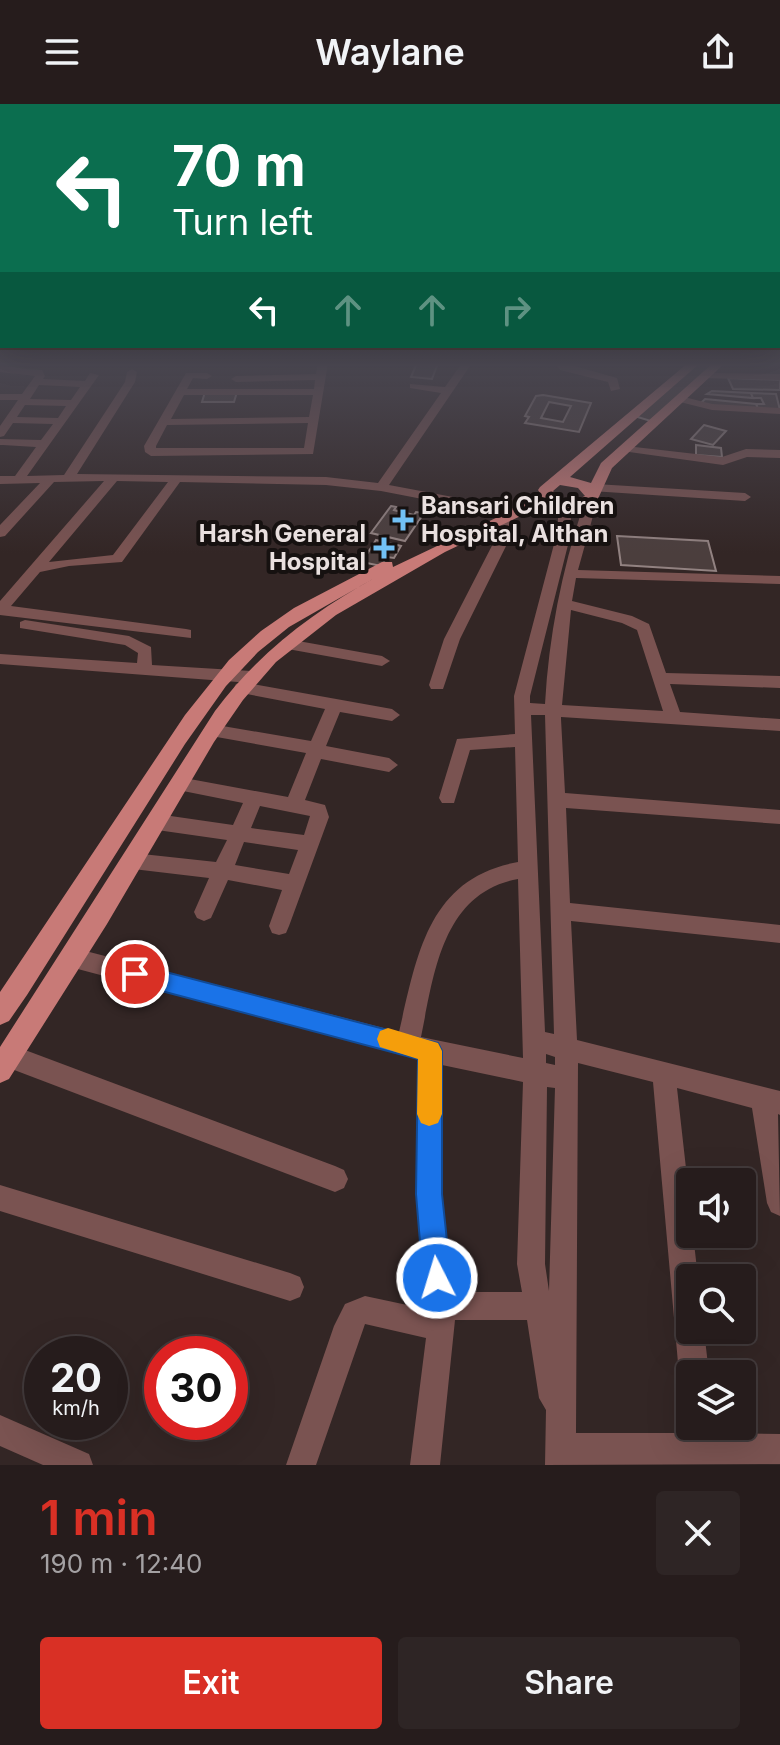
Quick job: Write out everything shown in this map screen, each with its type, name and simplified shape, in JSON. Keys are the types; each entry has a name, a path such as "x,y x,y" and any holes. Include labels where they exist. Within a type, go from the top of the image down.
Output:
{"main road":[{"path":"554,492 625,427"},
{"path":"554,492 583,505 593,493 606,466 650,427"},
{"path":"0,1013 187,725 225,675 263,639 328,594 505,512 580,483 593,493"},
{"path":"5,1063 74,958 211,730 247,682 287,644 344,604 505,512"}],"street":[{"path":"4,430 26,427"},
{"path":"18,480 57,427"},
{"path":"69,477 101,427"},
{"path":"162,427 150,446 151,452 309,452 314,427"},
{"path":"381,487 423,427"},
{"path":"4,430 44,444"},
{"path":"626,449 723,461 746,453 780,454"},
{"path":"0,610 114,477"},
{"path":"0,480 114,477 326,481 381,487 505,512 506,532 452,639 437,685"},
{"path":"0,533 51,478"},
{"path":"35,569 69,562 117,559 176,479"},
{"path":"554,492 564,511 565,529 522,696 522,708 535,1071 531,1264 561,1456"},
{"path":"561,1456 567,1079 553,709 554,674 579,536 593,493 745,497"},
{"path":"572,574 780,580"},
{"path":"567,604 627,619 644,627 673,718"},
{"path":"0,610 186,634"},
{"path":"25,625 129,641 146,651 144,670"},
{"path":"287,644 382,661"},
{"path":"0,659 225,675 335,704 392,715"},
{"path":"661,678 780,682"},
{"path":"294,804 335,704"},
{"path":"522,708 780,725"},
{"path":"211,730 389,765"},
{"path":"448,798 463,744 523,740"},
{"path":"179,784 314,807 320,814 279,926"},
{"path":"204,912 255,797"},
{"path":"556,800 780,817"},
{"path":"157,822 240,831 310,844"},
{"path":"133,861 223,871 295,884"},
{"path":"425,1465 441,1317 419,1047 432,945 443,921 479,883 528,869"},
{"path":"561,911 780,934"},
{"path":"74,958 419,1047 567,1079"},
{"path":"534,1040 772,1101 780,1203"},
{"path":"5,1063 335,1179"},
{"path":"664,1073 693,1360"},
{"path":"0,1198 290,1287"},
{"path":"301,1465 348,1326 355,1314 365,1310 441,1317 538,1306"},
{"path":"0,1430 78,1465"},
{"path":"561,1456 678,1440"},
{"path":"720,1440 780,1449"}],"building":[{"path":"546,427 581,427 579,432"},
{"path":"703,427 726,431 713,445 691,439"},
{"path":"696,445 721,448 722,457 696,455"},
{"path":"391,506 396,507 394,510 414,515 416,512 424,513 405,541 371,533"},
{"path":"617,536 708,541 716,571 621,565"},
{"path":"376,540 401,546 394,558 387,557 381,566 362,562"}],"slow traffic":[{"path":"388,1039 430,1051 429,1114"}],"place":[{"name":"Bansari Children Hospital, Althan","path":"403,520"},
{"name":"Harsh General Hospital","path":"384,548"}],"route":[{"path":"135,974 430,1051 429,1194 437,1278"}]}
